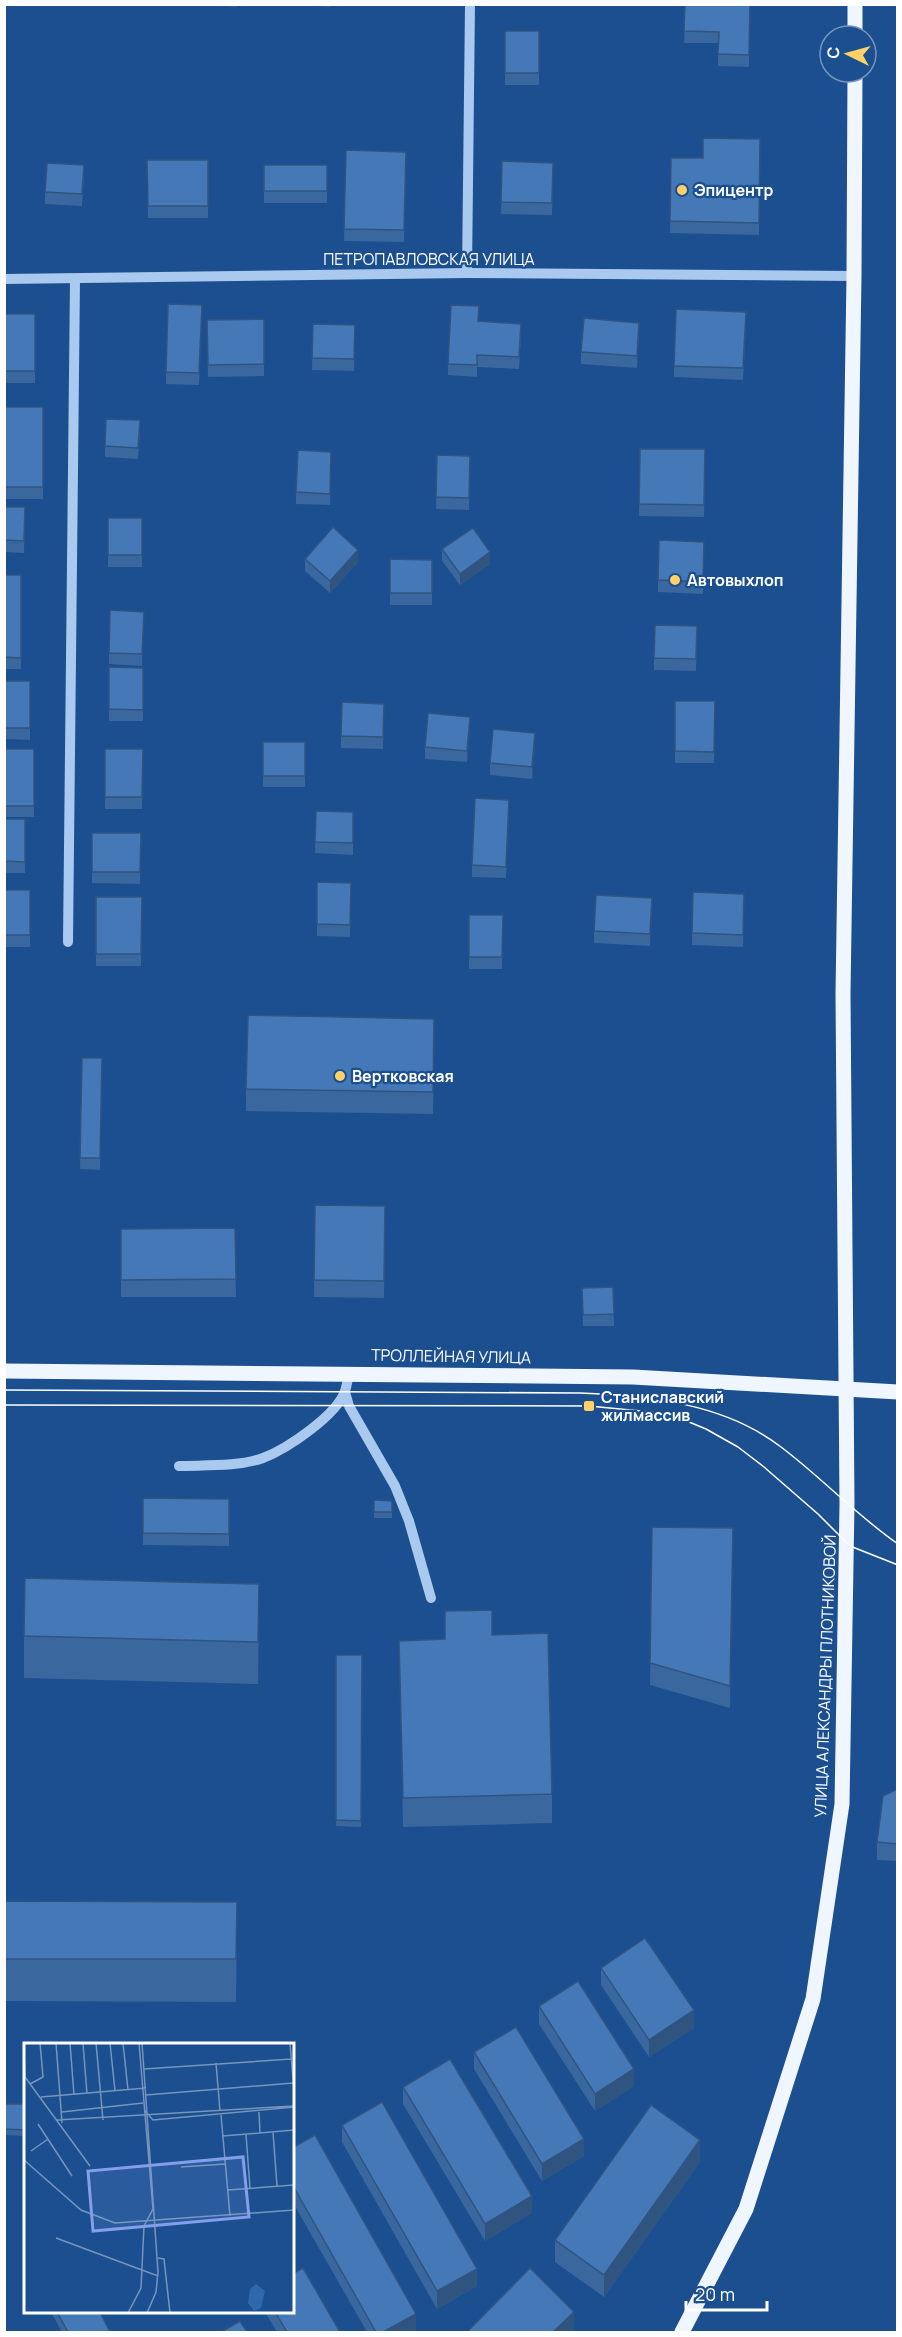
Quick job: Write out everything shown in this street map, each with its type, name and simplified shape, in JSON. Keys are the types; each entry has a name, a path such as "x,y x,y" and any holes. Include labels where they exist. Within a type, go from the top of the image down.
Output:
{"main road":[{"path":"855,4 855,24"},
{"name":"УЛИЦА АЛЕКСАНДРЫ ПЛОТНИКОВОЙ","path":"682,2332 746,2209 813,1999 842,1804 848,1504 843,994 855,84"},
{"name":"ТРОЛЛЕЙНАЯ УЛИЦА","path":"4,1371 633,1377 897,1392"}],"street":[{"path":"468,273 470,4"},
{"name":"ПЕТРОПАВЛОВСКАЯ УЛИЦА","path":"4,279 468,273 854,276"},
{"path":"68,942 75,279"},
{"path":"179,1466 237,1463 262,1458 306,1433 336,1406 345,1392 349,1373"},
{"path":"345,1392 350,1406 395,1485 409,1521 431,1598"}],"building":[{"path":"685,4 750,4 749,55 718,54 719,32 684,31"},
{"path":"505,31 539,31 539,73 505,73"},
{"path":"703,138 760,139 759,223 670,221 671,158 703,158"},
{"path":"346,150 406,152 404,230 344,229"},
{"path":"147,160 208,160 208,206 148,206"},
{"path":"502,161 553,163 552,203 501,202"},
{"path":"47,163 84,165 82,194 45,192"},
{"path":"264,165 327,165 327,191 264,191"},
{"path":"168,304 202,305 199,373 166,372"},
{"path":"451,305 479,306 478,321 521,324 519,357 477,355 477,365 448,364"},
{"path":"676,309 746,312 743,368 674,366"},
{"path":"4,314 35,314 35,371 4,371"},
{"path":"584,318 639,323 637,356 581,352"},
{"path":"264,319 264,364 208,365 207,320"},
{"path":"313,324 355,325 354,359 312,358"},
{"path":"4,407 43,407 43,487 4,487"},
{"path":"106,419 140,420 138,448 105,446"},
{"path":"640,449 705,449 704,505 639,504"},
{"path":"298,450 331,452 330,494 296,492"},
{"path":"437,455 470,456 469,498 436,497"},
{"path":"4,507 25,507 24,541 4,540"},
{"path":"108,518 142,518 142,555 108,555"},
{"path":"333,527 358,550 330,581 305,559"},
{"path":"473,528 490,552 460,574 442,549"},
{"path":"659,540 704,542 703,582 658,580"},
{"path":"390,559 432,560 432,593 390,593"},
{"path":"4,575 21,575 21,658 4,657"},
{"path":"110,610 144,612 142,654 109,653"},
{"path":"655,625 697,626 696,659 654,658"},
{"path":"109,667 143,668 143,710 109,709"},
{"path":"4,681 30,681 30,728 4,728"},
{"path":"675,701 715,701 714,752 675,751"},
{"path":"342,702 384,704 383,737 341,736"},
{"path":"428,713 470,717 467,751 425,747"},
{"path":"493,729 535,733 532,767 490,763"},
{"path":"263,742 305,742 305,776 263,776"},
{"path":"4,749 34,749 34,806 4,806"},
{"path":"105,749 143,749 142,797 105,797"},
{"path":"475,798 509,800 506,867 472,865"},
{"path":"316,811 353,812 353,843 315,842"},
{"path":"4,819 25,819 25,862 4,861"},
{"path":"92,833 141,833 140,872 92,872"},
{"path":"317,882 351,883 350,925 317,924"},
{"path":"4,890 30,890 30,935 4,935"},
{"path":"693,892 744,894 743,935 692,933"},
{"path":"596,895 652,898 650,934 594,931"},
{"path":"96,897 142,897 141,954 96,954"},
{"path":"469,915 503,915 502,957 469,957"},
{"name":"Вертковская","path":"248,1015 434,1019 433,1092 246,1089"},
{"path":"82,1058 102,1058 100,1158 80,1158"},
{"path":"315,1205 385,1206 384,1281 314,1280"},
{"path":"235,1228 236,1279 121,1280 121,1229"},
{"path":"613,1287 614,1314 583,1315 582,1288"},
{"path":"143,1498 229,1499 229,1534 143,1533"},
{"path":"374,1500 392,1501 392,1512 374,1512"},
{"path":"652,1527 733,1528 730,1686 650,1663"},
{"path":"25,1578 259,1584 258,1642 24,1636"},
{"path":"492,1610 492,1635 548,1633 552,1794 403,1798 399,1641 445,1639 445,1611"},
{"path":"336,1655 362,1655 361,1821 336,1820"},
{"path":"897,1789 897,1844 877,1842 883,1796"},
{"path":"4,1901 237,1902 236,1959 4,1959"},
{"path":"645,1938 694,2010 649,2040 601,1968"},
{"path":"578,1981 634,2069 595,2094 539,2006"},
{"path":"516,2027 584,2139 542,2164 474,2052"},
{"path":"450,2059 532,2196 485,2224 403,2087"},
{"path":"382,2102 477,2269 437,2291 342,2125"},
{"path":"4,2104 24,2104 24,2130 4,2129"},
{"path":"651,2105 700,2140 604,2275 555,2240"},
{"path":"315,2135 416,2314 383,2332 376,2332 294,2188 294,2147"},
{"path":"303,2268 340,2332 287,2332 276,2313 294,2313 294,2273"},
{"path":"530,2268 574,2312 553,2332 467,2332"},
{"path":"58,2313 100,2313 110,2332 68,2332"},
{"path":"240,2321 247,2332 221,2332"}],"tram line":[{"path":"4,1390 580,1393 659,1400 711,1411 759,1432 796,1459 898,1544"},
{"path":"4,1405 589,1406 651,1412 677,1417 706,1429 738,1447 818,1514 850,1546 898,1565"}],"place":[{"name":"Эпицентр","path":"682,190"},
{"name":"Автовыхлоп","path":"675,580"},
{"name":"Вертковская","path":"340,1076"},
{"name":"Станиславский жилмассив","path":"589,1406"}]}
